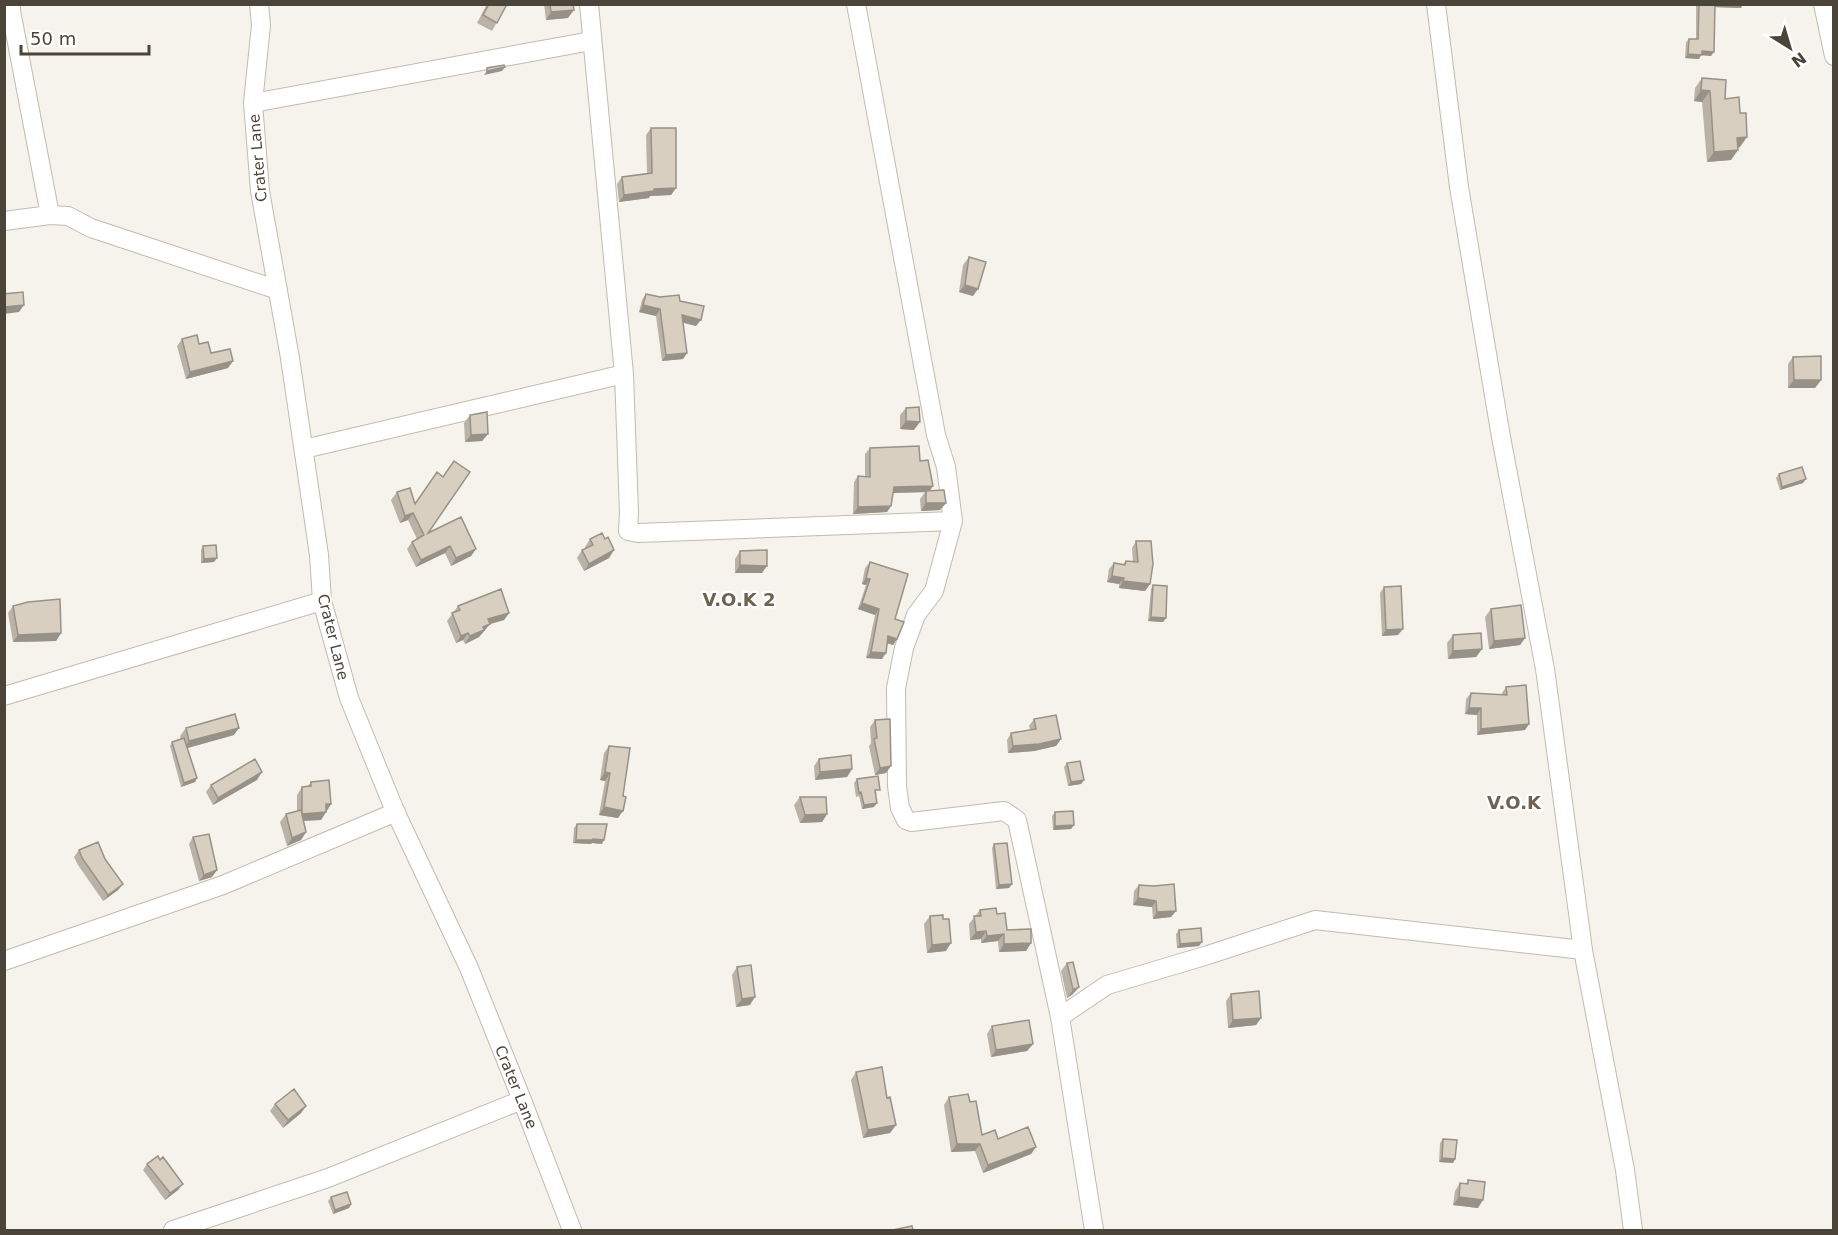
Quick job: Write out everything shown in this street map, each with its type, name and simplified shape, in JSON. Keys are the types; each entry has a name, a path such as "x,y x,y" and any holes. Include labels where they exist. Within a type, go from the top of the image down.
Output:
{"street":[{"path":"11,4 50,215"},
{"name":"Crater Lane","path":"260,4 261,25 253,103 260,191 291,358 319,555 322,601 349,698 396,812 469,968 572,1230"},
{"path":"589,4 624,374 628,531 638,533 953,521"},
{"path":"856,4 936,435 946,467 953,521 934,591 916,615 904,648 896,688 897,786 900,808 902,815 911,822 1004,811 1017,820 1060,1017 1094,1230"},
{"path":"1436,4 1459,187 1501,437 1545,669 1583,950 1625,1170 1633,1230"},
{"path":"1823,4 1833,57"},
{"path":"253,103 591,41"},
{"path":"4,221 50,215 68,216 91,228 278,290"},
{"path":"304,449 624,374"},
{"path":"4,696 322,601"},
{"path":"4,961 223,885 396,812"},
{"path":"1060,1017 1107,986 1208,956 1315,920 1583,950"},
{"path":"173,1230 328,1178 522,1100"}],"building":[{"path":"489,4 507,4 497,23 483,15"},
{"path":"550,4 573,4 574,10 551,12"},
{"path":"1699,4 1715,4 1714,52 1702,51 1702,55 1688,54 1689,39 1698,39"},
{"path":"504,65 505,67 487,71 487,68"},
{"path":"1702,78 1726,80 1725,99 1739,97 1740,113 1746,113 1747,137 1737,138 1738,150 1714,152 1710,91 1701,90"},
{"path":"651,128 676,128 676,188 654,189 654,191 624,195 622,177 652,173"},
{"path":"969,257 986,262 978,289 965,285"},
{"path":"23,292 24,305 4,307 4,294"},
{"path":"646,294 660,297 679,295 680,301 704,306 701,320 682,315 687,353 666,355 660,309 643,305"},
{"path":"197,335 199,344 208,342 211,353 230,349 233,361 190,372 182,339"},
{"path":"1821,356 1821,380 1794,380 1793,357"},
{"path":"919,407 920,422 906,421 906,408"},
{"path":"487,412 488,434 471,435 470,415"},
{"path":"919,446 920,461 928,460 933,486 894,487 891,506 858,507 858,476 870,477 870,448"},
{"path":"454,461 470,472 428,533 461,517 476,549 456,558 450,546 421,560 412,542 424,535 413,513 405,516 397,492 410,488 415,504 437,472 443,477"},
{"path":"1802,467 1806,479 1782,487 1779,474"},
{"path":"944,490 946,503 926,503 926,491"},
{"path":"602,533 605,539 608,537 614,550 589,564 582,550 593,545 590,539"},
{"path":"1136,541 1151,541 1153,564 1150,584 1123,581 1124,578 1112,576 1114,563 1125,565 1126,561 1138,562"},
{"path":"216,545 217,558 204,559 203,546"},
{"path":"767,550 767,566 740,565 740,551"},
{"path":"870,562 908,574 895,619 904,622 897,639 888,636 886,653 871,652 879,609 862,603 870,579 866,578"},
{"path":"1153,585 1167,586 1166,618 1151,617"},
{"path":"1401,586 1403,629 1386,630 1384,587"},
{"path":"501,589 509,613 488,619 490,624 483,627 484,630 470,636 468,633 461,636 452,613 460,610 458,606"},
{"path":"60,599 61,633 18,635 13,606"},
{"path":"1521,605 1525,638 1494,641 1491,609"},
{"path":"1481,633 1482,649 1453,651 1453,635"},
{"path":"1526,685 1529,724 1481,729 1481,708 1469,708 1471,693 1507,695 1506,687"},
{"path":"235,714 239,728 189,741 186,728"},
{"path":"1056,715 1061,739 1013,746 1011,733 1036,729 1034,719"},
{"path":"890,719 891,766 880,768 874,739 877,738 875,720"},
{"path":"184,738 197,778 184,783 172,742"},
{"path":"609,746 630,748 623,811 604,807 610,773 605,772"},
{"path":"851,755 852,769 820,772 819,759"},
{"path":"255,759 262,772 218,798 211,785"},
{"path":"1080,761 1084,780 1071,782 1067,763"},
{"path":"878,776 880,790 875,790 877,803 864,805 857,779"},
{"path":"329,780 331,804 326,804 326,812 302,814 302,787 311,786 311,782"},
{"path":"800,797 826,797 827,814 805,815"},
{"path":"301,810 306,832 292,838 286,814"},
{"path":"1073,811 1074,825 1055,826 1055,812"},
{"path":"577,824 607,824 604,840 576,840"},
{"path":"209,834 217,870 204,875 193,837"},
{"path":"98,842 105,859 123,884 108,895 82,858 79,850"},
{"path":"1007,843 1012,884 999,885 994,844"},
{"path":"1174,884 1176,911 1157,912 1156,901 1138,898 1139,885"},
{"path":"996,908 997,914 1005,913 1007,930 1031,929 1031,943 1004,944 1004,934 987,936 986,931 976,932 974,916 981,916 980,910"},
{"path":"943,915 943,919 949,919 951,943 932,945 930,916"},
{"path":"1201,928 1202,942 1180,944 1179,930"},
{"path":"1073,962 1079,987 1073,990 1067,963"},
{"path":"751,965 755,997 742,999 737,967"},
{"path":"1259,991 1261,1018 1233,1020 1231,994"},
{"path":"1029,1020 1033,1044 996,1050 992,1026"},
{"path":"882,1067 887,1098 890,1097 896,1125 868,1130 856,1072"},
{"path":"294,1089 306,1106 288,1120 275,1104"},
{"path":"968,1094 970,1102 976,1101 982,1135 995,1130 998,1139 1028,1127 1036,1147 988,1165 980,1144 957,1144 949,1097"},
{"path":"1443,1139 1457,1140 1455,1159 1442,1158"},
{"path":"158,1156 160,1160 163,1157 183,1184 170,1193 147,1164"},
{"path":"1468,1180 1485,1182 1483,1200 1459,1197 1460,1183 1468,1184"},
{"path":"347,1192 351,1204 335,1210 331,1197"},
{"path":"912,1226 913,1230 893,1230"}],"district":[{"name":"V.O.K 2","path":"739,599"},
{"name":"V.O.K","path":"1514,802"}]}
